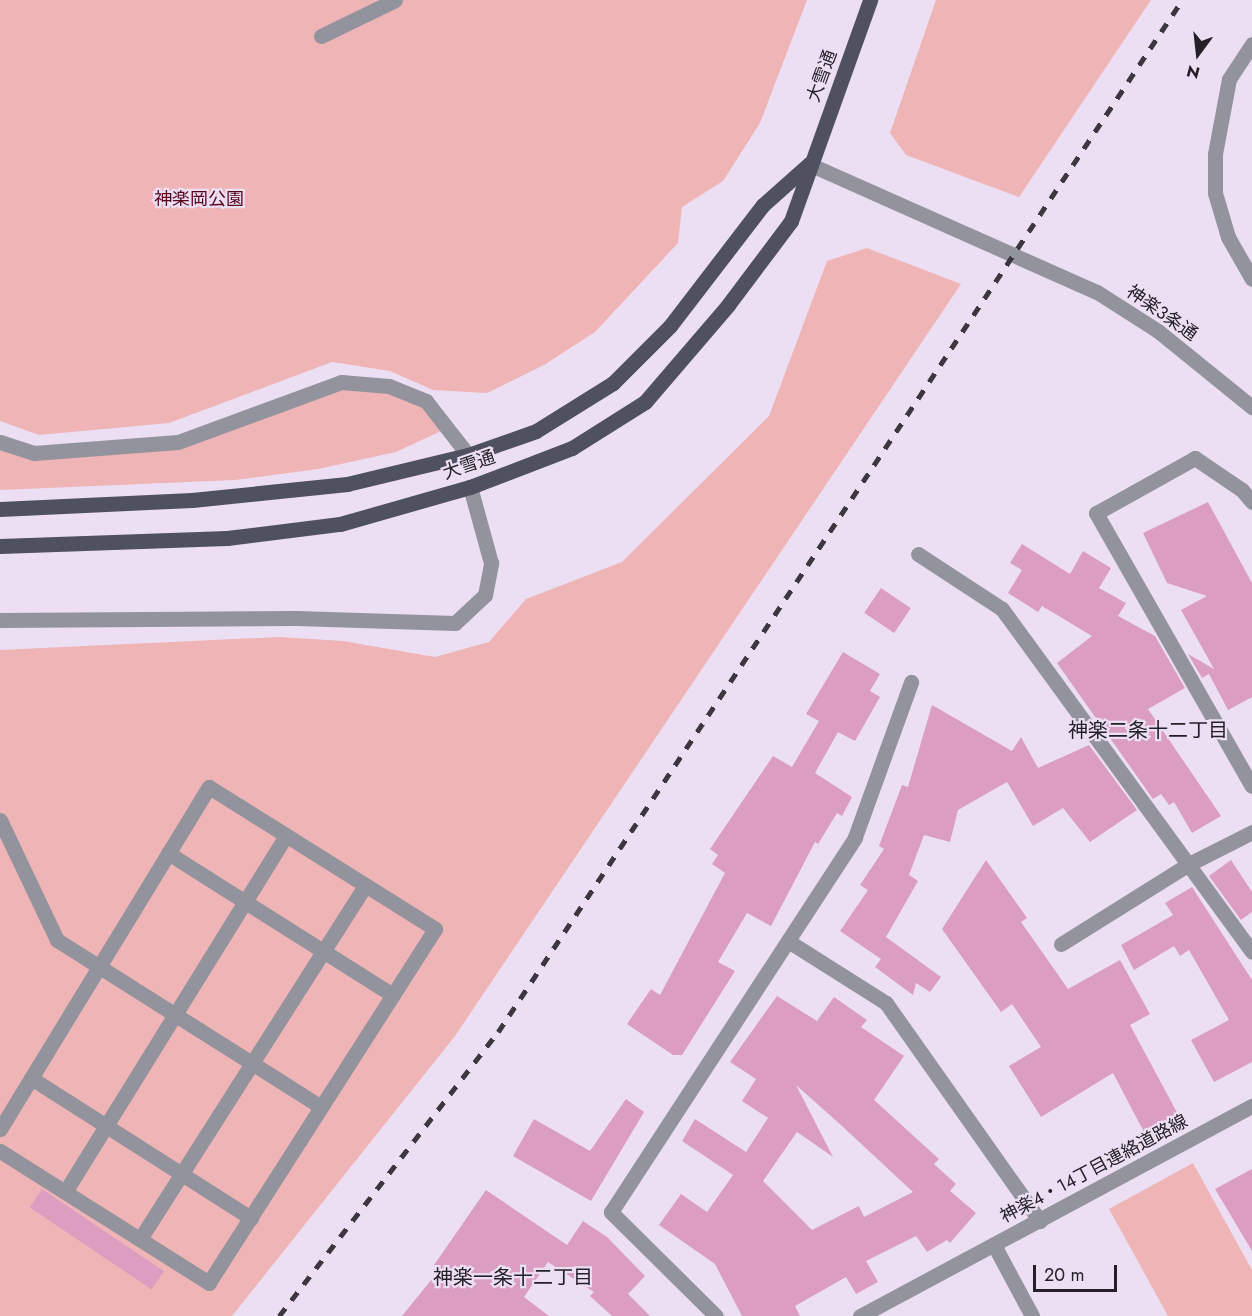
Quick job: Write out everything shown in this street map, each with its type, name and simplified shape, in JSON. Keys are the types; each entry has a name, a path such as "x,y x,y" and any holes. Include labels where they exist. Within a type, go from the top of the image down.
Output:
{"main road":[{"name":"大雪通","path":"0,546 227,538 340,524 470,487 572,448 645,402 728,305 791,221 809,164 870,0"},
{"name":"大雪通","path":"0,509 192,500 346,484 468,455 536,431 613,383 670,326 763,205 809,164"}],"street":[{"path":"321,36 395,0"},
{"path":"1252,45 1229,79 1215,153 1215,193 1221,215 1252,279"},
{"name":"神楽3条通","path":"809,164 1041,264 1158,331 1252,407"},
{"path":"0,442 34,453 178,442 341,382 389,386 426,401 468,455"},
{"path":"1252,502 1242,490 1195,458 1095,513 1252,786"},
{"path":"0,620 296,618 454,622 485,595 491,563 470,487"},
{"path":"918,554 1002,609 1252,952"},
{"path":"716,1316 611,1212 855,837 910,682"},
{"path":"0,1129 209,787 435,929 209,1283 0,1151"},
{"path":"0,820 57,940 321,1107"},
{"path":"1060,944 1189,864 1252,832"},
{"path":"65,1192 286,836"},
{"path":"168,853 393,995"},
{"path":"140,1239 365,885"},
{"path":"788,941 886,1003 1040,1221"},
{"path":"31,1078 251,1218"},
{"name":"神楽4・14丁目連絡道路線","path":"1032,1316 994,1245 1252,1106"},
{"path":"860,1316 994,1245"}],"green space":[{"name":"神楽岡公園","path":"0,0 807,0 760,123 723,181 682,207 678,243 595,332 544,365 487,393 433,390 390,371 332,362 169,423 39,435 0,421"},
{"path":"936,0 1151,0 1019,197 906,155 890,133"},
{"path":"867,248 961,284 455,1036 232,1316 0,1316 0,650 279,637 343,641 435,657 489,642 526,599 622,562 769,416 827,261"},
{"path":"341,382 426,401 450,427 396,452 318,469 235,480 0,490 0,442 34,453 178,442"},
{"path":"1193,1163 1252,1270 1252,1316 1168,1316 1109,1209"}],"building":[{"path":"1208,502 1252,583 1252,697 1228,710 1209,674 1202,678 1188,654 1214,669 1181,610 1207,596 1167,583 1143,533"},
{"path":"1022,544 1070,574 1083,551 1111,568 1099,588 1126,603 1118,616 1155,636 1185,688 1148,709 1221,816 1192,833 1174,802 1169,805 1161,794 1153,799 1057,663 1092,636 1042,606 1038,612 1008,593 1022,570 1010,563"},
{"path":"881,588 911,608 894,633 864,613"},
{"path":"843,652 880,674 870,691 880,697 855,741 838,732 815,773 852,797 842,816 837,813 818,844 815,842 771,926 747,913 718,962 735,971 682,1055 673,1055 627,1024 651,989 660,995 725,873 712,864 718,855 710,849 773,756 792,767 819,721 806,714"},
{"path":"932,705 1012,751 1021,737 1038,768 1089,745 1137,810 1090,842 1063,808 1033,826 1007,782 958,810 950,842 924,835 909,875 918,881 886,937 941,977 930,992 916,983 913,995 875,967 881,959 840,931 868,890 860,885 884,849 879,846 902,785 908,787"},
{"path":"986,860 1027,918 1021,922 1068,989 1120,960 1150,1014 1130,1025 1180,1118 1146,1136 1113,1073 1041,1117 1009,1066 1041,1047 1012,1004 1001,1012 942,929"},
{"path":"1231,860 1252,892 1252,912 1241,920 1209,876"},
{"path":"1192,887 1252,980 1252,1062 1214,1082 1191,1040 1229,1020 1189,950 1180,956 1174,946 1134,970 1121,945 1173,915 1165,903"},
{"path":"777,996 817,1021 834,997 867,1020 861,1027 904,1056 874,1100 939,1159 934,1164 956,1184 950,1191 976,1213 950,1243 947,1240 927,1252 916,1236 866,1261 878,1282 856,1294 846,1277 795,1306 800,1316 742,1316 715,1264 659,1225 681,1194 707,1212 733,1175 682,1141 695,1119 746,1152 768,1118 742,1101 756,1079 730,1062","holes":["796,1085 913,1192 864,1217 859,1206 812,1230 763,1181 797,1132 833,1157"]},
{"path":"626,1099 644,1112 591,1201 513,1156 534,1119 590,1151"},
{"path":"1252,1169 1252,1251 1215,1189"},
{"path":"42,1189 164,1271 152,1289 30,1207"},
{"path":"486,1190 567,1245 583,1221 607,1237 645,1276 628,1294 650,1316 612,1316 590,1296 594,1292 548,1262 524,1297 549,1316 402,1316 440,1269 434,1265"}],"railway":[{"path":"279,1316 498,1032 1182,0"}],"district":[{"name":"神楽二条十二丁目","path":"1148,730"},
{"name":"神楽一条十二丁目","path":"513,1277"}]}
